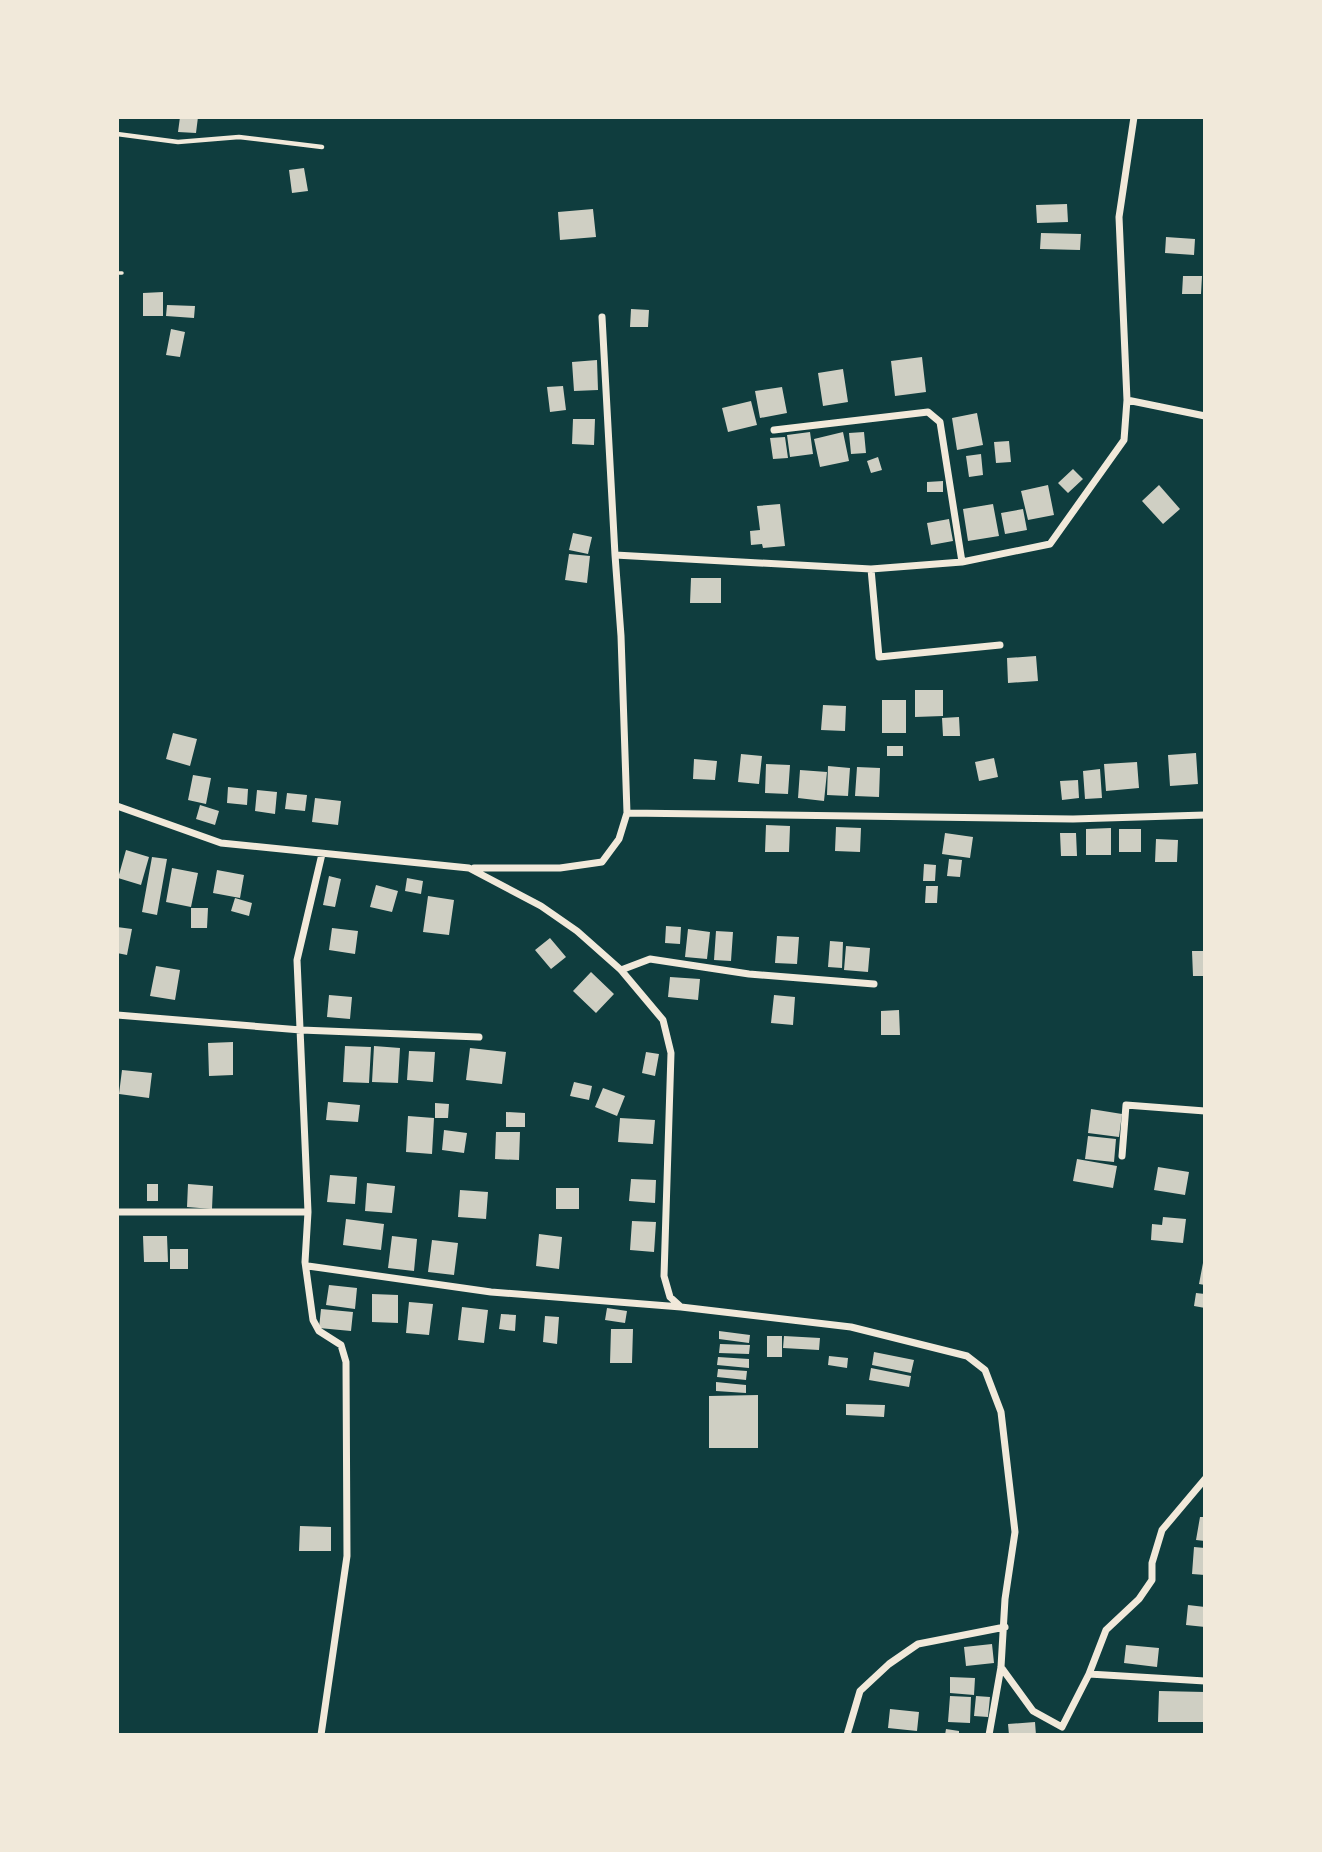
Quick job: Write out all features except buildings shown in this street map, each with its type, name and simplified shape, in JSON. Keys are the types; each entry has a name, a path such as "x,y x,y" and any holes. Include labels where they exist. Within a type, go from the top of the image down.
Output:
{"street":[{"path":"615,555 871,569 962,562 1050,544 1124,440 1127,400 1119,217 1134,117"},
{"path":"117,806 221,844 469,868 560,868 601,862 619,839 627,813 621,636 602,317"},
{"path":"1127,400 1205,416"},
{"path":"774,430 928,412 940,422 962,562"},
{"path":"871,569 879,657 1000,645"},
{"path":"627,813 1073,819 1205,815"},
{"path":"321,1735 346,1556 346,1362 341,1346 319,1331 313,1320 308,1266 305,1262 308,1212 297,960 322,854"},
{"path":"469,868 541,906 577,931 621,970 663,1020 671,1053 664,1276 670,1297 681,1307"},
{"path":"621,970 650,959 749,974 874,984"},
{"path":"117,1015 301,1030 480,1037"},
{"path":"1122,1156 1125,1105 1205,1111"},
{"path":"117,1212 308,1212"},
{"path":"308,1266 491,1292 681,1307 851,1327 967,1356 985,1370 1001,1412 1016,1532 1005,1599 1001,1667 989,1735"},
{"path":"1001,1667 1033,1712 1062,1731 1106,1630 1139,1599 1152,1580 1154,1554 1163,1530 1205,1479"},
{"path":"847,1735 860,1691 889,1664 918,1644 1005,1627"},
{"path":"1089,1674 1205,1681"}],"lane":[{"path":"117,134 178,142 239,136 322,147"}]}
